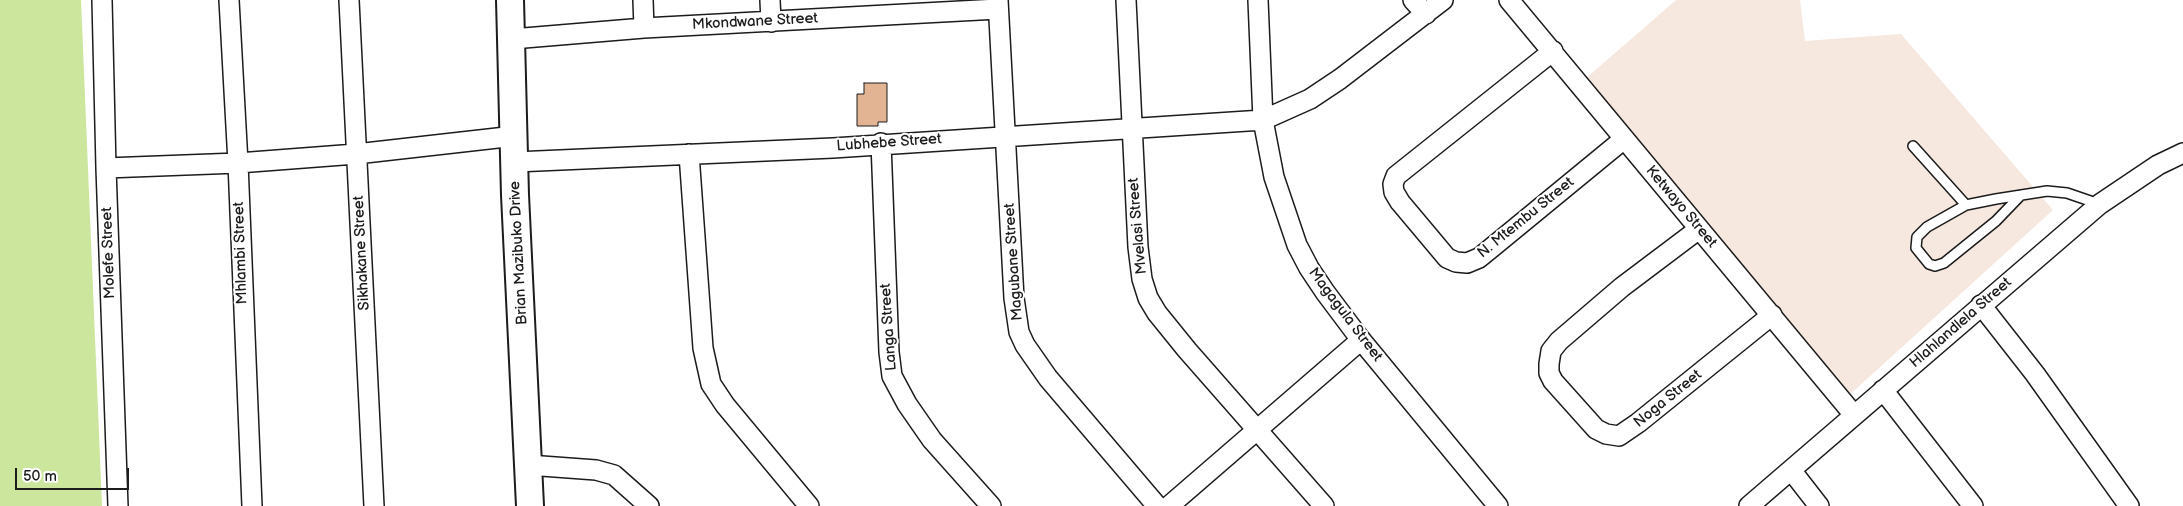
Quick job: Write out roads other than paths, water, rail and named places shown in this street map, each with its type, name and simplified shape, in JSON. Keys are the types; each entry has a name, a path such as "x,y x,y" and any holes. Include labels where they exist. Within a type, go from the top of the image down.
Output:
{"street":[{"name":"Molefe Street","path":"102,0 118,506"},
{"name":"Mhlambi Street","path":"228,0 238,162 252,506"},
{"name":"Sikhakane Street","path":"349,0 374,506"},
{"name":"Brian Mazibuko Drive","path":"510,0 530,506"},
{"path":"643,0 644,28"},
{"path":"770,0 771,22"},
{"name":"Mvelasi Street","path":"1126,0 1138,247 1142,279 1148,298 1157,313 1187,350 1324,506"},
{"name":"Magagula Street","path":"1258,0 1263,120 1274,177 1297,245 1325,292 1361,340 1498,506"},
{"path":"1263,120 1310,99 1340,79 1420,7 1443,0"},
{"name":"Ketwayo Street","path":"1509,0 1854,415"},
{"name":"Mkondwane Street","path":"512,39 644,28 771,22 886,7 998,4"},
{"name":"Magubane Street","path":"998,4 1014,298 1019,332 1048,378 1157,506"},
{"name":"N. Mtembu Street","path":"1553,51 1396,176 1394,192 1400,202 1447,258 1456,262 1467,263 1479,258 1624,139"},
{"name":"Lubhebe Street","path":"515,162 833,148 881,143 1263,120"},
{"path":"106,168 356,154 515,136"},
{"name":"Langa Street","path":"881,143 889,352 892,376 907,404 932,440 991,506"},
{"path":"689,154 703,348 711,384 725,405 809,506"},
{"name":"Hlahlandlela Street","path":"1749,506 2100,204 2158,165 2183,154"},
{"name":"Noga Street","path":"1699,229 1622,287 1559,341 1552,351 1549,364 1549,373 1553,381 1596,429 1606,434 1619,436 1638,423 1772,315"},
{"path":"1981,305 2035,374 2129,506"},
{"path":"1168,506 1361,340"},
{"path":"1883,390 1974,506"},
{"path":"528,465 596,470 614,475 649,506"},
{"path":"1791,470 1819,506"}],"lane":[{"path":"1913,146 1966,205"},
{"path":"2021,195 1996,221 1963,250 1944,263 1935,266 1929,264 1916,248 1917,237 1927,227 1966,205 2021,195 2047,191 2067,193 2100,204"}]}
